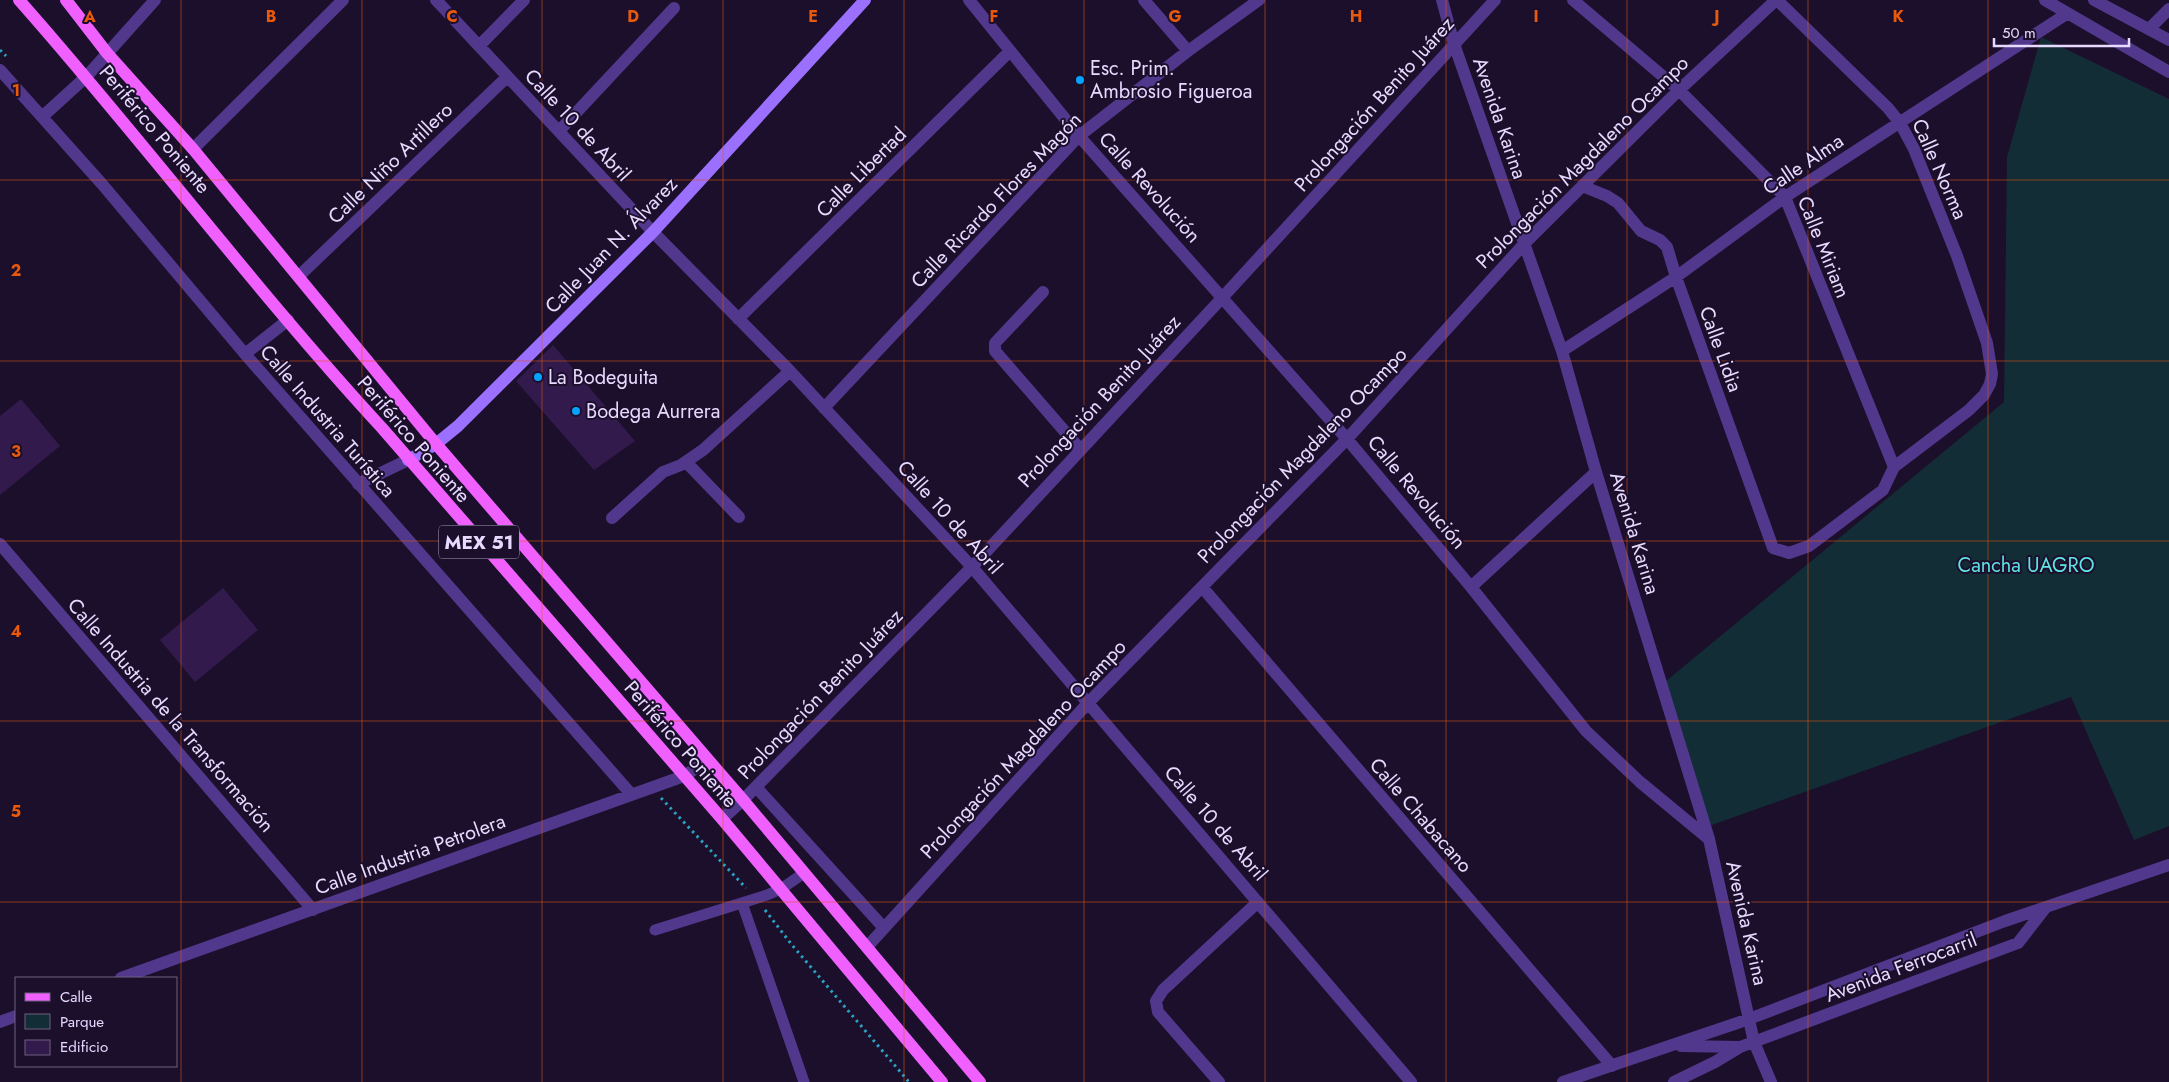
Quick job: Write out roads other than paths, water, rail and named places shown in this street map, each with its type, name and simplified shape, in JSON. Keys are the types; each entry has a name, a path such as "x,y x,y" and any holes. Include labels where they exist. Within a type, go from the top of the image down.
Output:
{"main road":[{"name":"Periférico Poniente","path":"19,0 87,76 288,320 408,460 722,819 942,1082"},
{"name":"Periférico Poniente","path":"66,0 107,53 193,149 436,444 743,800 980,1082"},
{"name":"Calle Juan N. Álvarez","path":"408,460 436,444 458,426 653,232 865,0"}],"street":[{"path":"42,117 87,76 155,0"},
{"path":"193,149 343,0"},
{"name":"Calle 10 de Abril","path":"436,0 653,232 790,371 972,567 1411,1082"},
{"path":"479,46 524,0"},
{"name":"Calle Revolución","path":"969,0 1009,52 1079,136 1347,439 1471,587 1586,731 1640,782 1709,839"},
{"path":"1144,0 1188,51"},
{"name":"Calle Ricardo Flores Magón","path":"824,408 1079,136 1188,51 1259,0"},
{"name":"Avenida Karina","path":"1442,0 1454,44 1562,351 1596,472 1709,839 1754,1042 1771,1082"},
{"name":"Prolongación Benito Juárez","path":"722,819 756,787 972,567 1495,0"},
{"name":"Calle Miriam","path":"1573,0 1679,90 1785,198 1894,467"},
{"name":"Prolongación Magdaleno Ocampo","path":"867,947 1088,703 1347,439 1524,244 1679,90 1776,0"},
{"name":"Calle Norma","path":"1776,0 1888,108 1900,122 1914,149 1957,256 1987,344 1992,374 1984,395 1969,410 1894,467"},
{"path":"2045,0 2169,72"},
{"path":"2094,0 2169,40"},
{"path":"558,130 674,8"},
{"path":"2149,29 2169,9"},
{"name":"Calle Alma","path":"1562,351 1676,277 1785,198 2068,13"},
{"name":"Calle Libertad","path":"738,319 1009,52"},
{"name":"Calle Industria Turística","path":"0,70 102,184 245,354 358,484 631,794"},
{"name":"Calle Niño Artillero","path":"299,276 507,77"},
{"name":"Calle Lidia","path":"1582,186 1607,196 1618,203 1641,231 1660,240 1667,247 1773,548 1789,552 1809,546 1883,490 1894,467"},
{"path":"1043,292 995,343 995,351 1080,449"},
{"path":"245,354 288,320"},
{"path":"612,518 663,472 686,462 703,450 790,371"},
{"name":"Calle Juan N. Álvarez","path":"358,484 408,460"},
{"path":"686,462 739,517"},
{"path":"1471,587 1596,472"},
{"name":"Calle Industria de la Transformación","path":"0,544 313,910"},
{"name":"Calle Chabacano","path":"1202,587 1612,1066"},
{"name":"Calle Industria Petrolera","path":"124,977 684,776 708,760"},
{"path":"756,787 884,928"},
{"path":"1563,1082 1749,1020 2046,907 2169,865"},
{"path":"1219,1082 1158,1012 1156,1001 1163,990 1258,902"},
{"name":"Avenida Ferrocarril","path":"1740,1048 2018,943 2046,907"},
{"path":"0,1022 15,1016"},
{"path":"1671,1046 1740,1048"},
{"path":"1674,1082 1740,1048"}],"lane":[{"path":"655,930 781,889 804,873"},
{"path":"742,902 804,1082"}],"place":[{"name":"Esc. Prim. Ambrosio Figueroa","path":"1080,80"},
{"name":"La Bodeguita","path":"538,377"},
{"name":"Bodega Aurrera","path":"576,411"}],"park label":[{"name":"Cancha UAGRO","path":"2026,565"}]}
